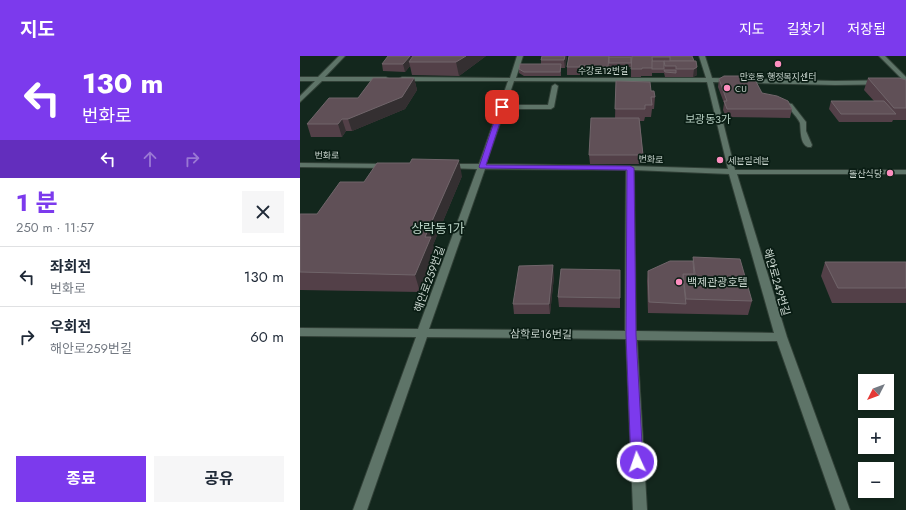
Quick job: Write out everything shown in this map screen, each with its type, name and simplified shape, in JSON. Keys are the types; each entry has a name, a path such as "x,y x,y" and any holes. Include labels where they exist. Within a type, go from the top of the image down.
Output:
{"street":[{"path":"300,100 342,56"},
{"name":"해안로259번길","path":"360,510 520,56"},
{"name":"해안로249번길","path":"702,56 710,80 732,172 781,337 843,510"},
{"path":"882,56 906,81"},
{"path":"300,79 390,79"},
{"name":"수강로12번길","path":"398,79 754,80 835,83 906,81"},
{"path":"754,80 758,87"},
{"path":"502,107 551,106 555,86"},
{"path":"769,101 790,105 803,122 803,131 808,145"},
{"name":"번화로","path":"300,165 395,166"},
{"name":"번화로","path":"443,166 630,168 732,172 906,172"},
{"path":"630,168 631,335 640,510"},
{"name":"삼학로16번길","path":"300,332 422,332 781,337"}],"building":[{"path":"388,56 410,56 403,64 382,64"},
{"path":"413,56 466,56 456,62 409,62"},
{"path":"542,56 565,56 564,60 541,60"},
{"path":"569,56 609,56 608,67 580,65 580,67 567,67"},
{"path":"632,56 670,57 652,57 653,68 631,69"},
{"path":"670,56 692,56 694,61 670,61"},
{"path":"609,57 631,57 631,63 609,63"},
{"path":"652,61 664,61 664,69 652,69"},
{"path":"664,61 696,61 697,67 694,69 676,69 676,66 665,66"},
{"path":"520,64 561,64 560,72 524,72 519,69"},
{"path":"664,70 676,70 676,73 665,72"},
{"path":"724,76 753,76 762,93 777,96 788,101 792,109 727,109 724,101 727,101 719,79"},
{"path":"373,78 414,78 402,97 348,119 342,119 338,124 307,124 329,98 358,98"},
{"path":"868,78 899,78 906,80 906,108 894,108"},
{"path":"616,81 650,82 651,91 654,91 655,97 651,97 652,105 645,105 645,109 615,109"},
{"path":"831,101 884,101 896,114 841,114"},
{"path":"591,118 639,118 643,155 589,155"},
{"path":"412,159 459,160 425,237 431,237 415,275 300,272 300,214 317,214 340,182 364,182 377,163 410,163"},
{"path":"693,257 740,259 752,301 686,299 683,274 695,274"},
{"path":"670,261 693,261 694,274 683,274 686,304 649,302 648,271"},
{"path":"825,262 906,262 906,288 838,288"},
{"path":"553,265 549,304 513,304 519,266"},
{"path":"561,269 620,270 620,298 558,297"}],"place":[{"name":"만호동 행정복지센터","path":"778,64"},
{"name":"CU","path":"727,88"},
{"name":"세븐일레븐","path":"720,160"},
{"name":"돌산식당","path":"890,173"},
{"name":"백제관광호텔","path":"679,282"}],"district":[{"name":"보광동3가","path":"708,119"},
{"name":"상락동1가","path":"438,228"}],"route":[{"path":"502,107 482,167 630,168 631,335 637,462"}]}
